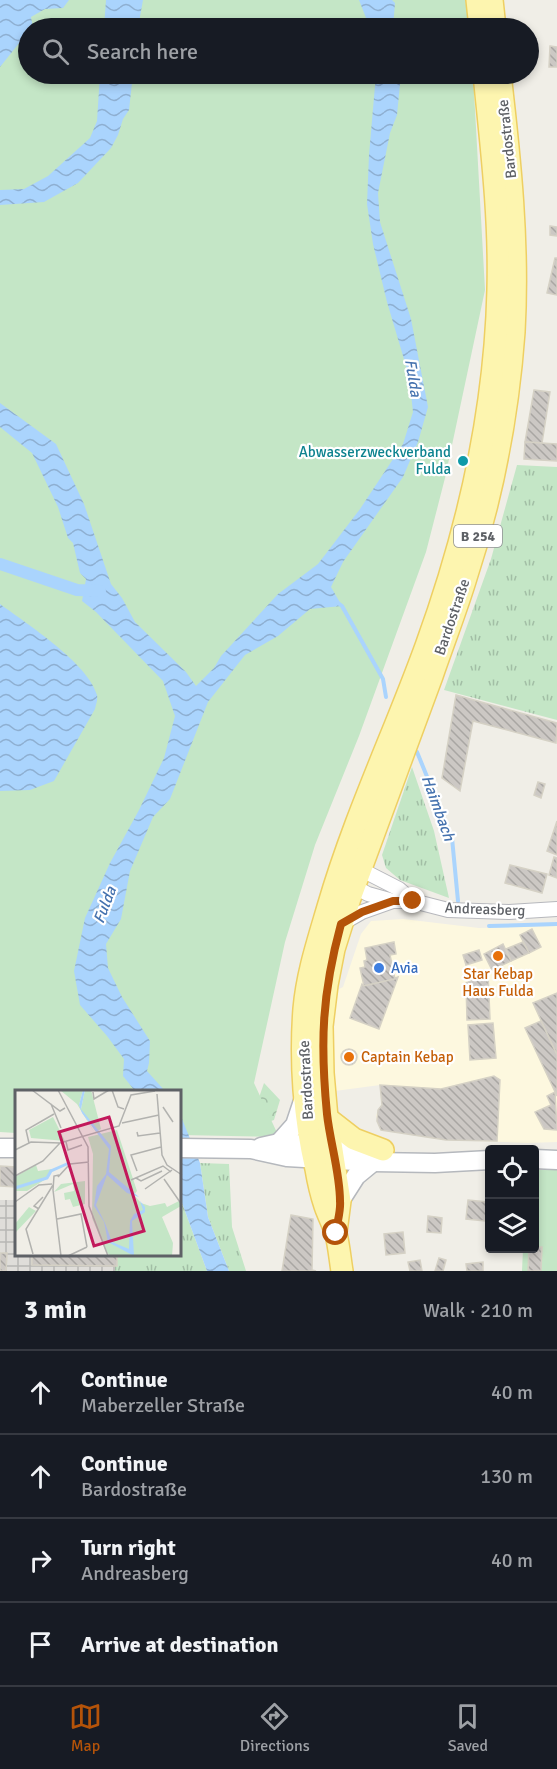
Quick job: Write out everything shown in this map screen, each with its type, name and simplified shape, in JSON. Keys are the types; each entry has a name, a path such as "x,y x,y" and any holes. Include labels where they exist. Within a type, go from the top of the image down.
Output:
{"main road":[{"path":"477,0 479,18"},
{"path":"492,0 494,18"},
{"name":"Bardostraße","path":"323,1152 327,1118 322,1026 327,985 350,877 372,779 426,646 467,517 486,424 497,332 498,288 496,199 485,84"},
{"name":"Bardostraße","path":"323,1152 306,1094 304,1031 306,991 312,959 350,877 412,731 465,581 481,525 502,426 513,334 515,288 512,186 501,84"},
{"path":"279,1143 295,1125 306,1094"},
{"path":"327,1118 378,1156"},
{"path":"246,1149 279,1143 323,1152 485,1160"},
{"path":"182,1148 246,1149 287,1157 323,1152"},
{"path":"323,1152 324,1204 336,1233"},
{"name":"B 254","path":"323,1152 340,1201 336,1233 342,1271"},
{"path":"340,1201 356,1176 378,1156"},
{"path":"539,1160 557,1160"}],"street":[{"name":"Andreasberg","path":"350,877 393,901"},
{"name":"Andreasberg","path":"350,877 399,889 413,901"},
{"name":"Andreasberg","path":"341,924 362,912 393,901 413,901 448,910 509,912 557,909"}],"shaded area":[{"path":"403,919 479,928 557,926 557,1142 446,1140 381,1130 376,1116 382,1105 380,1085 335,1091 332,1057 337,990 343,987 361,934 371,921"},
{"path":"0,1200 15,1200 15,1256 115,1256 115,1271 0,1271"}],"green space":[{"path":"0,0 465,0 469,18 18,18 18,84 474,84 485,290 445,478 426,552 359,736 315,845 285,942 254,1083 279,1137 182,1135 182,1090 15,1090 15,1133 0,1132"},
{"path":"517,465 557,467 557,720 444,690 491,559"},
{"path":"412,767 434,831 449,898 400,880 386,868 382,855"},
{"path":"264,1083 280,1100 274,1120 265,1123 252,1118"},
{"path":"200,1163 229,1164 232,1227 246,1271 229,1271 208,1217"},
{"path":"539,1170 557,1170 557,1271 522,1271 523,1253 539,1253"},
{"path":"182,1203 207,1271 115,1271 115,1256 182,1256"}],"water":[{"path":"0,0 69,0 63,8 45,9 31,18 18,18 18,44 0,67"},
{"path":"106,0 143,0 140,18 105,18"},
{"path":"359,0 392,0 395,3 394,18 366,18"},
{"path":"99,84 132,84 129,110 111,148 78,183 44,202 0,205 0,190 24,189 48,176 90,138 97,121"},
{"name":"Fulda","path":"375,84 400,84 397,115 390,133 378,193 380,222 411,319 428,407 418,442 403,477 343,562 331,587 342,606 310,609 278,636 245,655 208,702 170,799 153,817 130,871 121,919 106,944 108,968 122,997 150,1041 147,1071 164,1090 134,1090 123,1076 124,1059 80,1005 74,971 85,918 110,863 164,758 175,716 163,681 96,612 82,601 86,579 80,573 73,543 68,538 58,507 32,453 0,427 0,403 56,444 84,504 111,584 122,598 135,622 186,672 196,686 278,594 318,564 360,509 403,444 413,412 409,376 373,244 367,204"},
{"path":"0,604 69,657 82,670 97,695 95,709 54,781 30,790 0,791"},
{"path":"182,1119 200,1163 208,1217 229,1271 207,1271 182,1203"}],"building":[{"path":"550,46 557,47 557,67 549,67"},
{"path":"550,226 557,227 557,236 550,235"},
{"path":"555,258 557,258 557,295 547,293"},
{"path":"534,390 550,392 542,443 525,442"},
{"path":"525,442 557,444 557,461 524,459"},
{"path":"456,695 557,723 556,743 473,721 460,791 442,778"},
{"path":"538,782 545,784 541,798 534,795"},
{"path":"557,821 557,855 547,851"},
{"path":"554,857 557,858 557,878 549,875"},
{"path":"510,865 547,874 542,893 505,883"},
{"path":"532,929 541,947 529,953 520,935"},
{"path":"394,942 396,954 390,955 395,979 364,986 360,968 365,967 364,961 367,960 365,948"},
{"path":"523,942 529,953 511,961 506,949"},
{"path":"503,944 511,961 492,970 484,954"},
{"path":"479,950 482,960 466,965 463,955"},
{"path":"488,973 490,1019 467,1020 466,983"},
{"path":"398,977 379,1029 350,1018 362,984 364,986"},
{"path":"557,993 557,1055 533,1003"},
{"path":"541,1021 557,1055 557,1096 525,1028"},
{"path":"493,1023 496,1058 470,1060 468,1025"},
{"path":"349,1049 357,1057 349,1065 341,1057"},
{"path":"494,1076 500,1080 497,1141 446,1140 381,1130 377,1121 378,1110 382,1105 380,1085 441,1089"},
{"path":"555,1092 557,1130 544,1129 535,1112 551,1105 547,1096"},
{"path":"0,1166 15,1167 15,1187 0,1186"},
{"path":"468,1200 485,1202 485,1221 466,1219"},
{"path":"291,1215 313,1219 312,1270 316,1271 282,1271"},
{"path":"428,1216 442,1218 441,1233 427,1232"},
{"path":"403,1232 405,1253 386,1255 384,1234"},
{"path":"539,1247 542,1247 541,1271 528,1271 529,1253 539,1253"},
{"path":"0,1253 7,1253 6,1271 0,1271"},
{"path":"32,1256 117,1256 117,1266 32,1265"},
{"path":"439,1258 446,1260 443,1271 435,1271"},
{"path":"420,1260 422,1271 410,1271 408,1262"},
{"path":"483,1262 483,1271 467,1271 466,1264"}],"waterway":[{"path":"0,564 77,590 100,591"},
{"name":"Haimbach","path":"338,603 342,606 383,679 386,697"},
{"name":"Haimbach","path":"417,752 452,838 458,901"},
{"name":"Haimbach","path":"489,926 557,924"}],"place":[{"name":"Abwasserzweckverband Fulda","path":"463,461"},
{"name":"Star Kebap Haus Fulda","path":"498,956"},
{"name":"Avia","path":"379,968"},
{"name":"Captain Kebap","path":"349,1057"}],"route":[{"path":"336,1233 340,1201 327,1118 322,1047 324,1005 334,949 341,924 362,912 393,901 413,901"}]}
